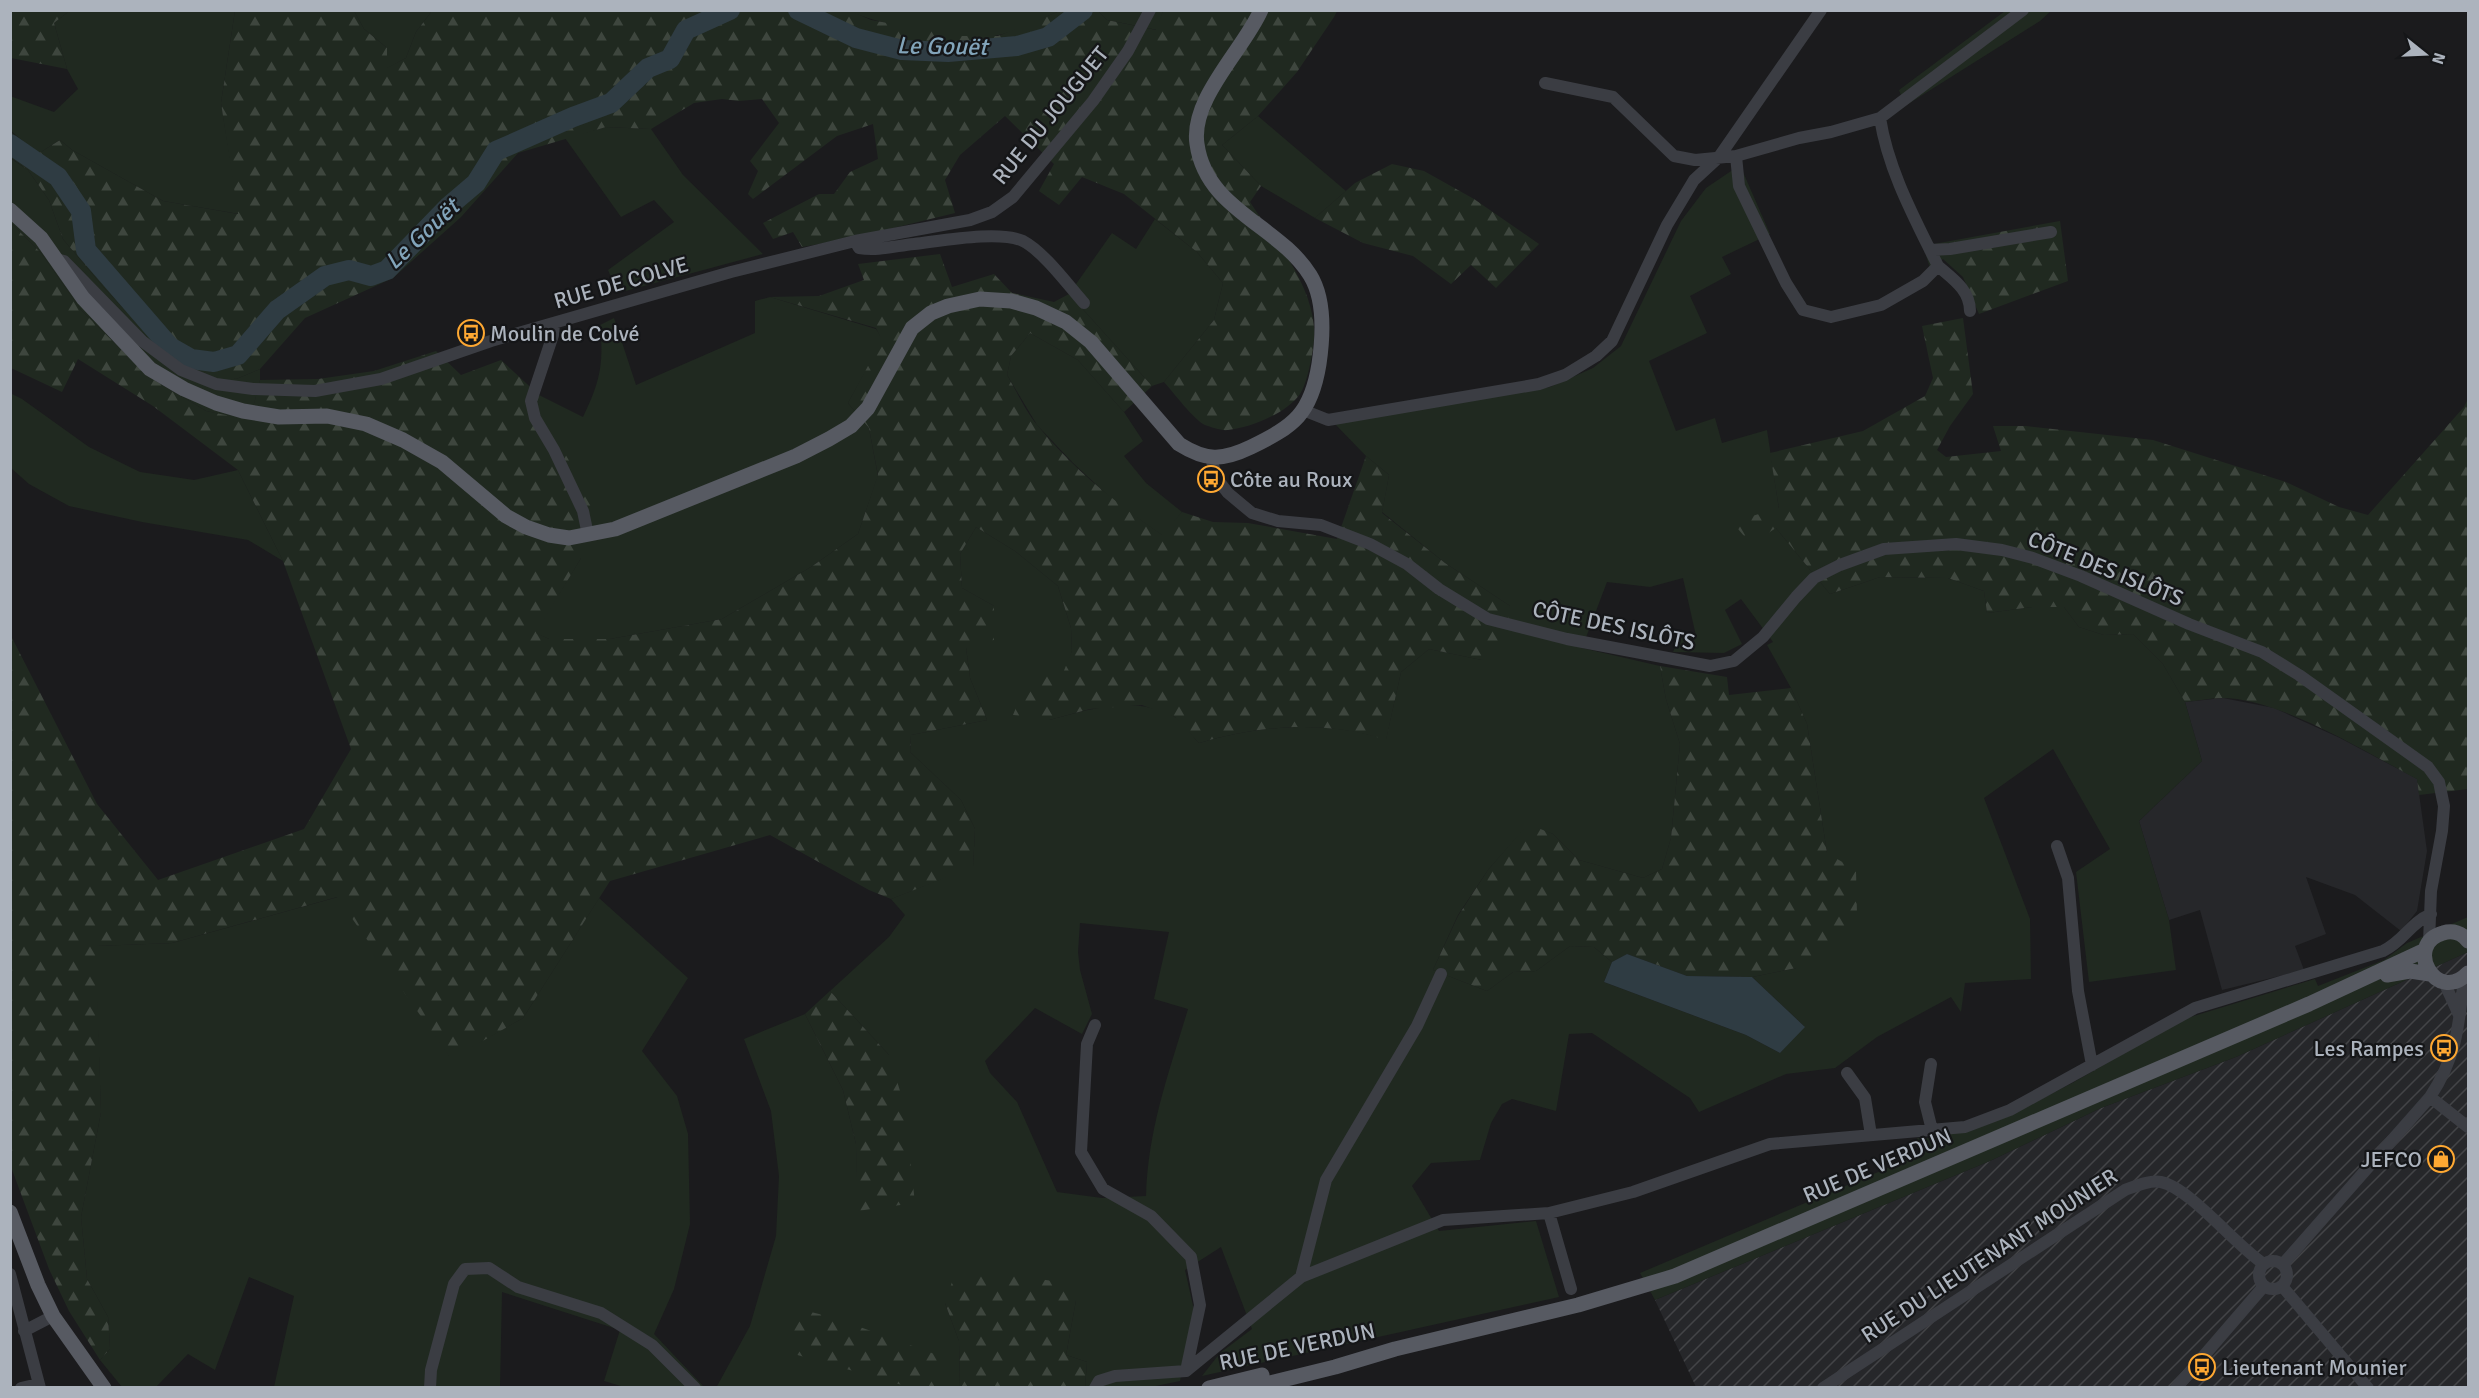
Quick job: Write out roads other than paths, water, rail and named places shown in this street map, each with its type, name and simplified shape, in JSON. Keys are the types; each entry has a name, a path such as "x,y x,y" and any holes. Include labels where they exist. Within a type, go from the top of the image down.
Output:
{"main road":[{"path":"10,210 41,238 82,298 150,369 216,404 243,411 279,417 327,416 366,424 404,440 442,462 506,516 526,527 549,535 570,538 615,529 796,456 829,439 851,426 868,408 912,328 931,314 948,306 980,299 1011,301 1036,308 1066,322 1091,342 1179,444 1196,455 1211,458 1246,449 1283,431 1294,422 1315,387 1320,355 1321,321 1317,294 1310,276 1290,251 1250,220 1212,183 1200,162 1196,140 1199,118 1209,95 1261,10"},
{"name":"RUE DE VERDUN","path":"1250,1388 1395,1349 1588,1303 1675,1276 2364,980 2427,946 2440,933 2461,934"},
{"path":"2427,946 2426,967 2437,978"},
{"name":"RUE DE VERDUN","path":"2364,980 2410,971 2458,981 2466,975"},
{"path":"10,1212 53,1316 104,1388"},
{"name":"RUE DE VERDUN","path":"1209,1388 1330,1359 1395,1349"}],"street":[{"name":"RUE DU JOUGUET","path":"855,241 970,220 993,212 1013,197 1093,101 1128,51 1150,10"},
{"path":"1303,410 1328,420 1539,384 1565,375 1596,356 1612,341 1666,225 1694,180 1719,157 1821,10"},
{"path":"1545,83 1613,97 1674,156 1695,160 1736,156 1880,118 2023,10"},
{"path":"1880,118 1895,172 1930,250 1938,266 1959,284 1970,300 1970,311"},
{"path":"1736,156 1739,186 1786,282 1803,310 1831,317 1881,304 1923,281 1938,266"},
{"path":"1930,250 1950,249 2051,232"},
{"path":"855,241 859,248 875,250 951,239 1004,236 1022,241 1036,250 1084,303"},
{"name":"RUE DE COLVE","path":"53,258 64,261 142,341 181,370 216,384 253,389 315,391 381,379 491,341 731,272 855,241"},
{"path":"554,324 553,335 531,400 535,418 554,450 583,511 588,536"},
{"name":"CÔTE DES ISLÔTS","path":"1211,458 1216,479 1228,493 1252,513 1278,520 1321,525 1370,544 1407,564 1439,589 1488,619 1578,642 1710,666 1734,661 1763,637 1814,578 1840,565 1884,549 1956,544 2023,555 2071,572 2189,624 2262,652 2299,675 2428,767 2439,783 2444,806 2442,831 2431,891 2427,946"},
{"path":"2057,846 2068,878 2079,991 2092,1065"},
{"path":"1095,1388 1099,1381 1113,1382 1186,1371 1302,1277 1443,1220 1549,1213 1633,1192 1770,1144 1965,1127 2010,1110 2195,1008 2384,951 2397,945 2419,919 2431,914 2461,934"},
{"path":"1302,1277 1326,1180 1416,1026 1442,974"},
{"path":"2283,1264 2430,1097 2444,1076 2451,1059 2466,975"},
{"path":"2437,978 2460,1016"},
{"path":"1095,1025 1087,1044 1081,1152 1103,1189 1151,1216 1191,1257 1200,1305 1186,1371"},
{"path":"1930,1064 1925,1102 1932,1130"},
{"path":"1847,1073 1865,1098 1871,1135"},
{"path":"2430,1097 2469,1127"},
{"name":"RUE DU LIEUTENANT MOUNIER","path":"1823,1388 2125,1191 2141,1184 2160,1182 2178,1189 2264,1264"},
{"path":"1549,1213 1571,1289"},
{"path":"2271,1260 2283,1264 2288,1275 2282,1286 2273,1289 2264,1286 2259,1277 2260,1268 2271,1260"},
{"path":"430,1388 431,1370 454,1284 465,1269 489,1268 518,1287 601,1312 652,1345 695,1388"},
{"path":"10,1274 39,1386 21,1388"},
{"path":"2176,1388 2264,1286"},
{"path":"2282,1286 2368,1388"},
{"path":"24,1331 53,1316"}],"waterway":[{"name":"Le Gouët","path":"10,144 58,177 81,211 86,250 170,347 191,359 214,362 238,355 277,310 325,276 349,270 371,276 387,270 449,206 476,183 496,151 611,103 648,68 670,59 686,30 730,10"},
{"name":"Le Gouët","path":"798,10 856,38 902,50 948,52 1017,46 1048,37 1083,10"}],"place":[{"name":"Moulin de Colvé","path":"471,333"},
{"name":"Côte au Roux","path":"1211,479"},
{"name":"Les Rampes","path":"2444,1048"},
{"name":"JEFCO","path":"2441,1159"},
{"name":"Lieutenant Mounier","path":"2202,1367"}]}
